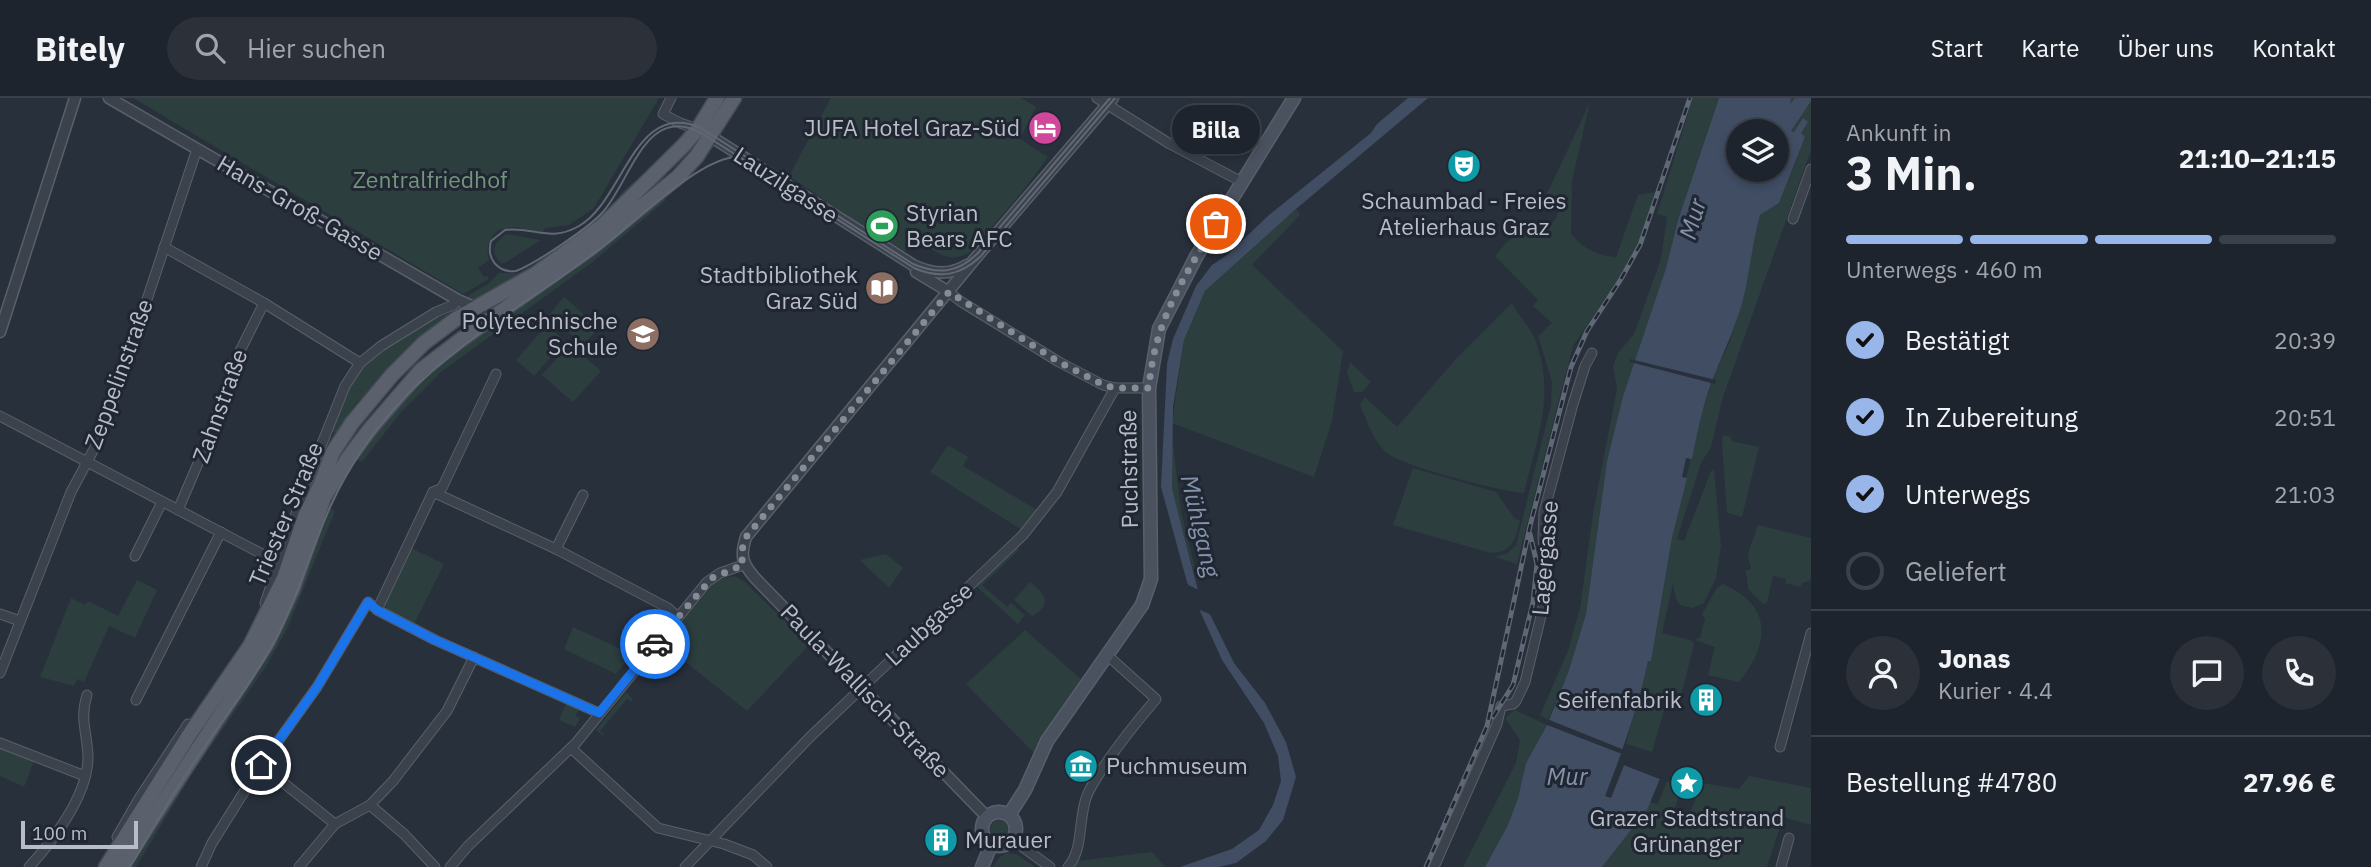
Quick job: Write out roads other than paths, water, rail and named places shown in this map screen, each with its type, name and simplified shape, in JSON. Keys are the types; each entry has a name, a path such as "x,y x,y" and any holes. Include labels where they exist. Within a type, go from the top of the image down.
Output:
{"main road":[{"name":"Triester Straße","path":"121,867 267,643 293,588 324,497 348,457 421,370 592,247 678,177 693,161 717,98"},
{"name":"Triester Straße","path":"106,867 189,735 250,646 279,590 305,516 333,452 352,423 392,375 424,343 456,319 537,273 602,226 674,156 704,132 734,98"},
{"name":"Puchstraße","path":"1009,815 1025,790 1047,741 1142,605 1151,579 1149,388 1155,347 1168,307 1294,98"},
{"path":"1000,812 1009,815 1016,829 1013,840 1002,846 991,845 983,834 982,825 987,817 1000,812"},
{"path":"982,867 991,845"}],"street":[{"path":"0,331 75,98"},
{"name":"Hans-Groß-Gasse","path":"110,98 476,309 488,320"},
{"path":"671,98 663,114 704,132"},
{"path":"450,867 468,846 571,748 677,616 712,578 743,565 741,553 746,537 1106,100 1170,144 1242,182"},
{"name":"Lauzilgasse","path":"704,132 898,257 925,271 949,273"},
{"name":"Zeppelinstraße","path":"0,673 62,515 106,423 197,149"},
{"path":"1793,219 1811,169"},
{"path":"164,247 264,303 360,363"},
{"name":"Lauzilgasse","path":"898,257 909,267 1059,362 1104,385 1115,388 1149,388"},
{"path":"949,292 952,278 949,273 974,260"},
{"name":"Triester Straße","path":"99,867 147,787 241,648 264,606 333,411 345,386 360,363 389,340 458,300"},
{"name":"Zahnstraße","path":"178,510 211,433 237,357 264,303"},
{"name":"Lagergasse","path":"1434,867 1497,724 1501,706 1513,704 1525,682 1547,591 1544,512 1573,404 1592,353"},
{"path":"377,610 433,492 442,488 496,374"},
{"name":"Laubgasse","path":"685,867 862,687 913,642 1023,535 1057,492 1115,388"},
{"path":"0,416 279,563"},
{"path":"433,492 556,550 668,608 677,616"},
{"path":"556,550 583,495"},
{"path":"135,556 162,502"},
{"path":"136,700 221,532"},
{"name":"Paula-Wallisch-Straße","path":"743,565 987,817"},
{"path":"201,867 212,843 261,765 317,687 368,602 377,610 435,640 599,713"},
{"path":"0,614 20,621"},
{"path":"1780,747 1811,634"},
{"path":"1068,867 1077,851 1082,811 1088,793 1136,723 1156,699 1106,654"},
{"path":"299,867 335,824 370,805 394,781 447,711 474,657"},
{"path":"29,867 69,815 85,776 88,760 82,712 88,695"},
{"path":"0,743 85,776"},
{"path":"571,748 658,828 724,844 753,855 767,867"},
{"path":"261,765 335,824"},
{"path":"370,805 404,834 435,867"},
{"path":"1781,867 1789,838"},
{"path":"1013,840 1050,867"}],"water":[{"name":"Mühlgang","path":"1408,98 1428,98 1296,209 1205,291 1184,340 1173,407 1172,488 1189,556 1198,590 1234,663 1265,703 1286,742 1296,777 1283,820 1266,841 1236,863 1219,867 1180,867 1232,849 1259,830 1273,805 1281,781 1278,756 1264,723 1222,660 1187,582 1161,487 1167,364 1173,339 1196,286 1212,265 1371,133 1377,124"},
{"name":"Mur","path":"1719,98 1791,98 1790,104 1795,98 1811,98 1791,131 1794,132 1803,118 1808,122 1801,133 1805,137 1789,178 1789,119 1726,119 1726,182 1787,182 1779,203 1760,215 1740,309 1708,392 1692,459 1686,458 1682,477 1687,478 1672,538 1651,661 1648,661 1635,712 1606,795 1611,797 1624,765 1660,779 1648,808 1602,867 1485,867 1508,825 1526,763 1547,725 1569,670 1586,614 1607,461 1623,396 1666,268 1678,220"}],"tram line":[{"path":"1110,98 978,253 956,268 940,271 913,264 701,128 678,123 660,127 645,139 608,196 579,226 569,231 550,234 505,230 491,241 490,254 499,267 516,271 561,245 602,213 653,136 667,128 683,127 703,134 914,268 932,274 949,274 965,268 981,256 1115,98"},
{"path":"130,867 187,772 269,651 293,602 339,489 364,447 393,410 453,354 588,258 675,188 711,165 727,158 741,157"}],"railway":[{"path":"1426,867 1487,726 1530,526 1571,367 1587,331 1640,245 1690,98"},
{"path":"1493,717 1513,685 1533,602 1537,564 1530,534"}],"place":[{"name":"JUFA Hotel Graz-Süd","path":"1045,128"},
{"name":"Schaumbad - Freies Atelierhaus Graz","path":"1464,166"},
{"name":"Billa","path":"1216,224"},
{"name":"Styrian Bears AFC","path":"882,226"},
{"name":"Stadtbibliothek Graz Süd","path":"882,288"},
{"name":"Polytechnische Schule","path":"643,334"},
{"name":"Seifenfabrik","path":"1706,700"},
{"name":"Puchmuseum","path":"1081,766"},
{"name":"Grazer Stadtstrand Grünanger","path":"1687,783"},
{"name":"Murauer","path":"941,840"}],"park label":[{"name":"Zentralfriedhof","path":"430,180"}]}
